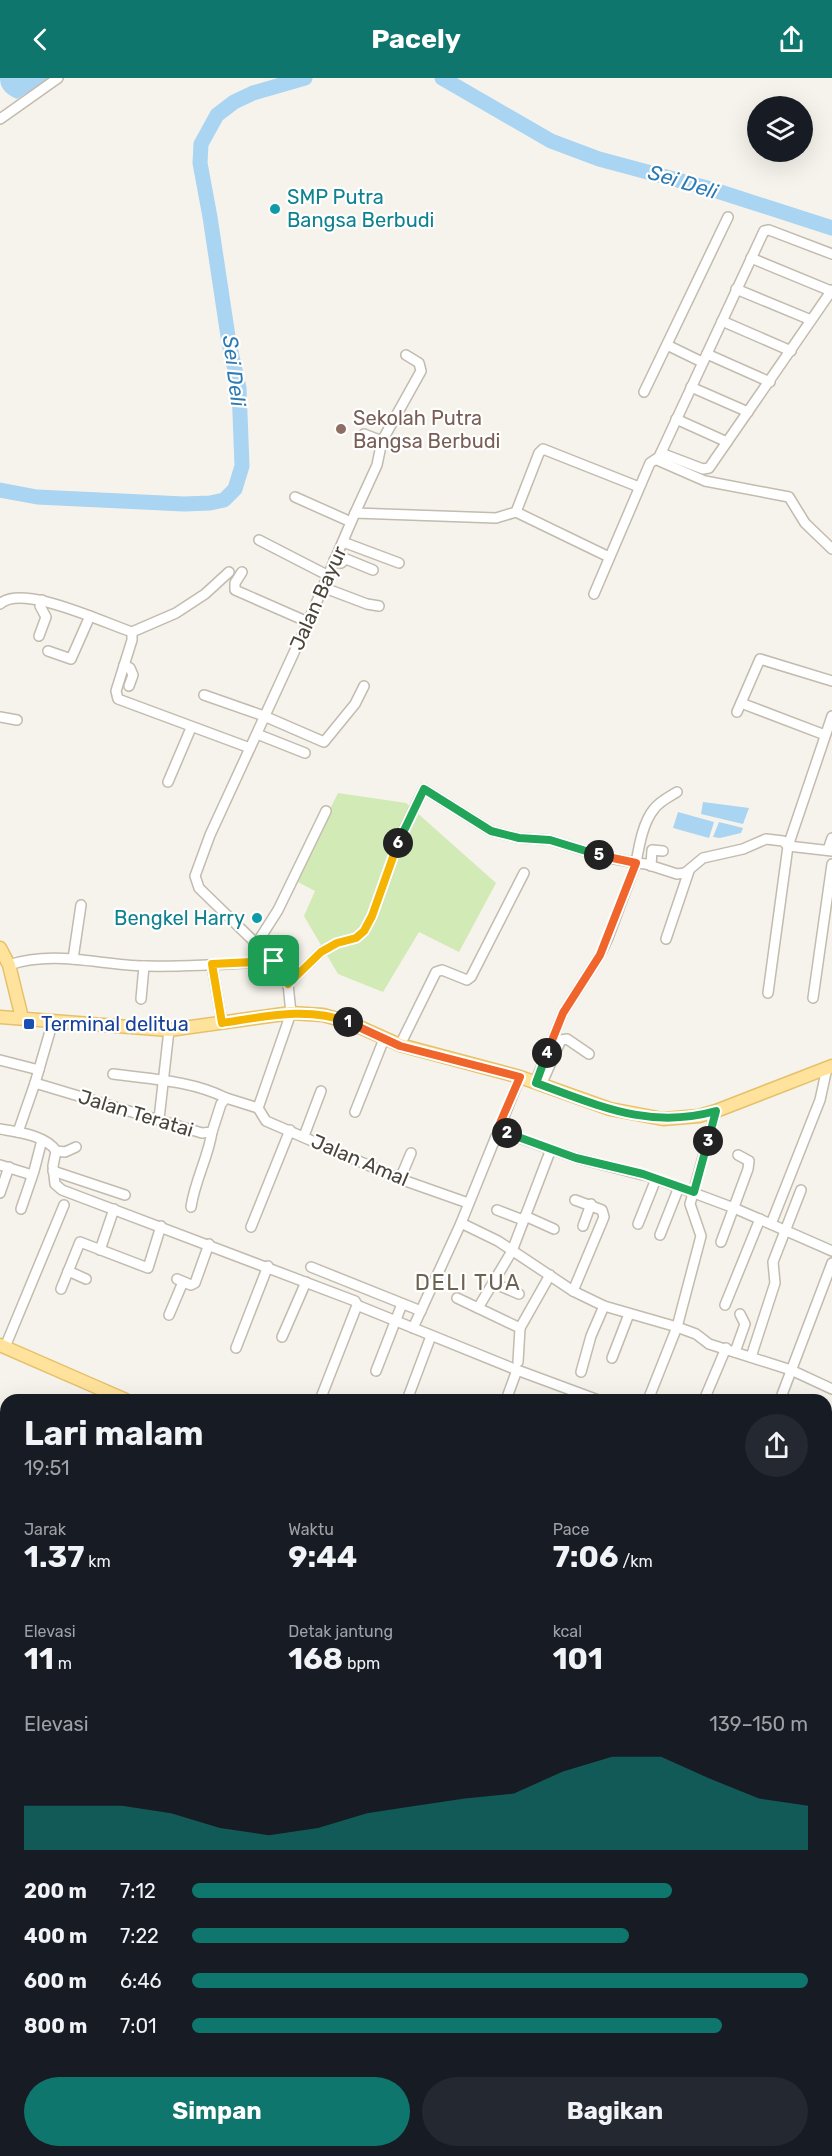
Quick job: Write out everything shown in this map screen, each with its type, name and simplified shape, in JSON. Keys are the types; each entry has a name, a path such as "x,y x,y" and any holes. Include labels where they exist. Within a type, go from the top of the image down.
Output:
{"main road":[{"path":"0,948 12,1017 169,1030 291,1014 323,1015 340,1019 400,1046 520,1077 610,1109 663,1119 699,1116 716,1111 830,1067"},
{"path":"2,1346 112,1394"}],"street":[{"path":"0,119 58,78"},
{"path":"644,392 728,217"},
{"path":"594,594 650,463 659,456 736,289 766,230 832,254"},
{"path":"659,456 706,470 770,382 832,290 751,258"},
{"path":"736,289 811,320"},
{"path":"722,321 791,351"},
{"path":"667,345 770,382"},
{"name":"Jalan Bayur","path":"291,1014 288,984 274,961 199,888 195,876 210,835 377,465 382,441 421,371 419,363 406,355"},
{"path":"691,387 748,412"},
{"path":"676,419 727,442"},
{"path":"364,434 382,441"},
{"path":"516,512 539,453 543,449 639,487"},
{"path":"659,456 705,481 789,496 805,523 832,549"},
{"path":"295,497 353,518 496,518 516,512 609,557"},
{"path":"259,540 327,575"},
{"path":"343,542 399,563"},
{"path":"334,560 341,563 346,559 373,570"},
{"path":"0,604 12,598 22,597 42,600 132,632 176,613 205,594 228,572"},
{"path":"242,572 235,583 235,590 308,622"},
{"path":"322,587 368,604 380,606"},
{"path":"39,636 46,617 40,606 42,600"},
{"path":"48,651 71,659 90,616"},
{"path":"132,632 132,640 116,691 118,699 190,728 250,748"},
{"path":"825,735 739,707 760,658 832,681"},
{"path":"124,665 130,668 132,675 129,686"},
{"path":"204,695 264,716 325,742 355,704 364,686"},
{"path":"768,993 788,846 832,716"},
{"path":"0,717 17,720"},
{"path":"168,782 190,728"},
{"path":"257,734 305,753"},
{"path":"288,984 321,952 337,943 356,938 364,931 372,916 400,838 424,789 491,831 519,838 550,840 605,857 651,866 677,874 689,871"},
{"path":"538,1084 563,1013 596,962 608,938 636,863 652,810 677,792"},
{"path":"257,943 278,910 326,811"},
{"path":"666,939 689,871 703,858 743,849 766,839 783,841 788,846 830,851 832,838"},
{"path":"651,866 652,850 663,851"},
{"path":"813,998 832,864"},
{"path":"400,1046 436,972 442,970 462,980 471,977 524,873"},
{"path":"73,959 81,905"},
{"path":"4,966 32,958 73,959 144,966 274,961"},
{"path":"212,964 222,1023"},
{"path":"141,999 144,966"},
{"path":"113,1074 164,1080 212,1092 258,1108 291,1014"},
{"path":"18,1132 53,1021"},
{"path":"159,1119 169,1030"},
{"path":"356,1112 384,1039"},
{"path":"538,1084 561,1040 567,1039 589,1054"},
{"path":"0,1060 39,1070"},
{"path":"771,1224 830,1067"},
{"path":"413,1328 461,1223 520,1077"},
{"name":"Jalan Teratai","path":"35,1083 159,1119 195,1132 212,1132 221,1104 226,1098"},
{"path":"304,1136 321,1091"},
{"name":"Jalan Amal","path":"258,1108 266,1121 400,1179 468,1203"},
{"path":"650,1394 677,1327 701,1236 690,1207 716,1111"},
{"path":"0,1130 18,1132 42,1140 50,1143 56,1150 65,1152 76,1148"},
{"path":"251,1227 290,1130"},
{"path":"497,1130 576,1158 633,1171 694,1192 832,1251"},
{"path":"192,1206 196,1182 209,1148 212,1132"},
{"path":"21,1209 42,1140"},
{"path":"478,1308 512,1251 551,1149"},
{"path":"56,1150 53,1171 55,1184 59,1188 268,1266 431,1336 517,1366 584,1394"},
{"path":"400,1179 411,1153"},
{"path":"722,1242 746,1178 749,1161 738,1155"},
{"path":"0,1193 5,1166 32,1175"},
{"path":"53,1171 125,1195"},
{"path":"638,1224 656,1179"},
{"path":"660,1235 679,1187"},
{"path":"751,1357 775,1283 773,1266 801,1190"},
{"path":"573,1291 604,1217 602,1209 575,1200"},
{"path":"583,1226 591,1204"},
{"path":"2,1346 63,1205"},
{"path":"100,1250 114,1209"},
{"path":"497,1210 554,1228"},
{"path":"724,1305 760,1219"},
{"path":"461,1223 498,1241 573,1291 604,1306 677,1327 696,1334 710,1344 791,1370 832,1389"},
{"path":"61,1289 80,1242 148,1269 161,1226"},
{"path":"169,1315 180,1280 191,1285 195,1283 209,1244"},
{"path":"782,1394 832,1263"},
{"path":"236,1348 268,1266"},
{"path":"310,1267 421,1311"},
{"path":"68,1271 86,1279"},
{"path":"508,1394 517,1366 520,1328 550,1275"},
{"path":"282,1337 306,1282"},
{"path":"493,1282 519,1294"},
{"path":"322,1394 356,1304 360,1287"},
{"path":"457,1298 520,1328"},
{"path":"376,1371 402,1304"},
{"path":"581,1372 591,1336 604,1306"},
{"path":"612,1358 629,1314"},
{"path":"707,1394 745,1324 740,1314"},
{"path":"409,1394 431,1336"}],"green space":[{"path":"338,793 406,803 496,883 459,952 419,932 383,992 338,974 304,916 315,891 294,880"}],"water":[{"path":"0,78 52,78 17,99 5,92"},
{"path":"703,802 749,808 743,824 701,814"},
{"path":"678,812 714,822 709,838 673,828"},
{"path":"719,822 743,828 741,833 720,838 713,837"}],"waterway":[{"name":"Sei Deli","path":"0,490 37,497 184,504 224,500 235,489 242,466 239,388 229,343 200,163 201,144 217,115 234,102 253,93 305,78"},
{"name":"Sei Deli","path":"442,78 551,141 599,159 711,189 832,228"}],"place":[{"name":"SMP Putra Bangsa Berbudi","path":"275,209"},
{"name":"Sekolah Putra Bangsa Berbudi","path":"341,429"},
{"name":"Bengkel Harry","path":"257,918"},
{"name":"Terminal delitua","path":"29,1024"}],"district":[{"name":"DELI TUA","path":"468,1282"}],"route":[{"path":"424,789 491,831 519,838 550,840 605,857 636,863 608,938 600,955 563,1013 536,1083 610,1109 663,1119 699,1116 716,1111 694,1192 643,1174 576,1158 497,1130 520,1077 400,1046 348,1022 323,1015 276,1015 222,1023 212,964 274,961 288,984 321,952 337,943 356,938 364,931 372,916 400,838 424,789"}]}
